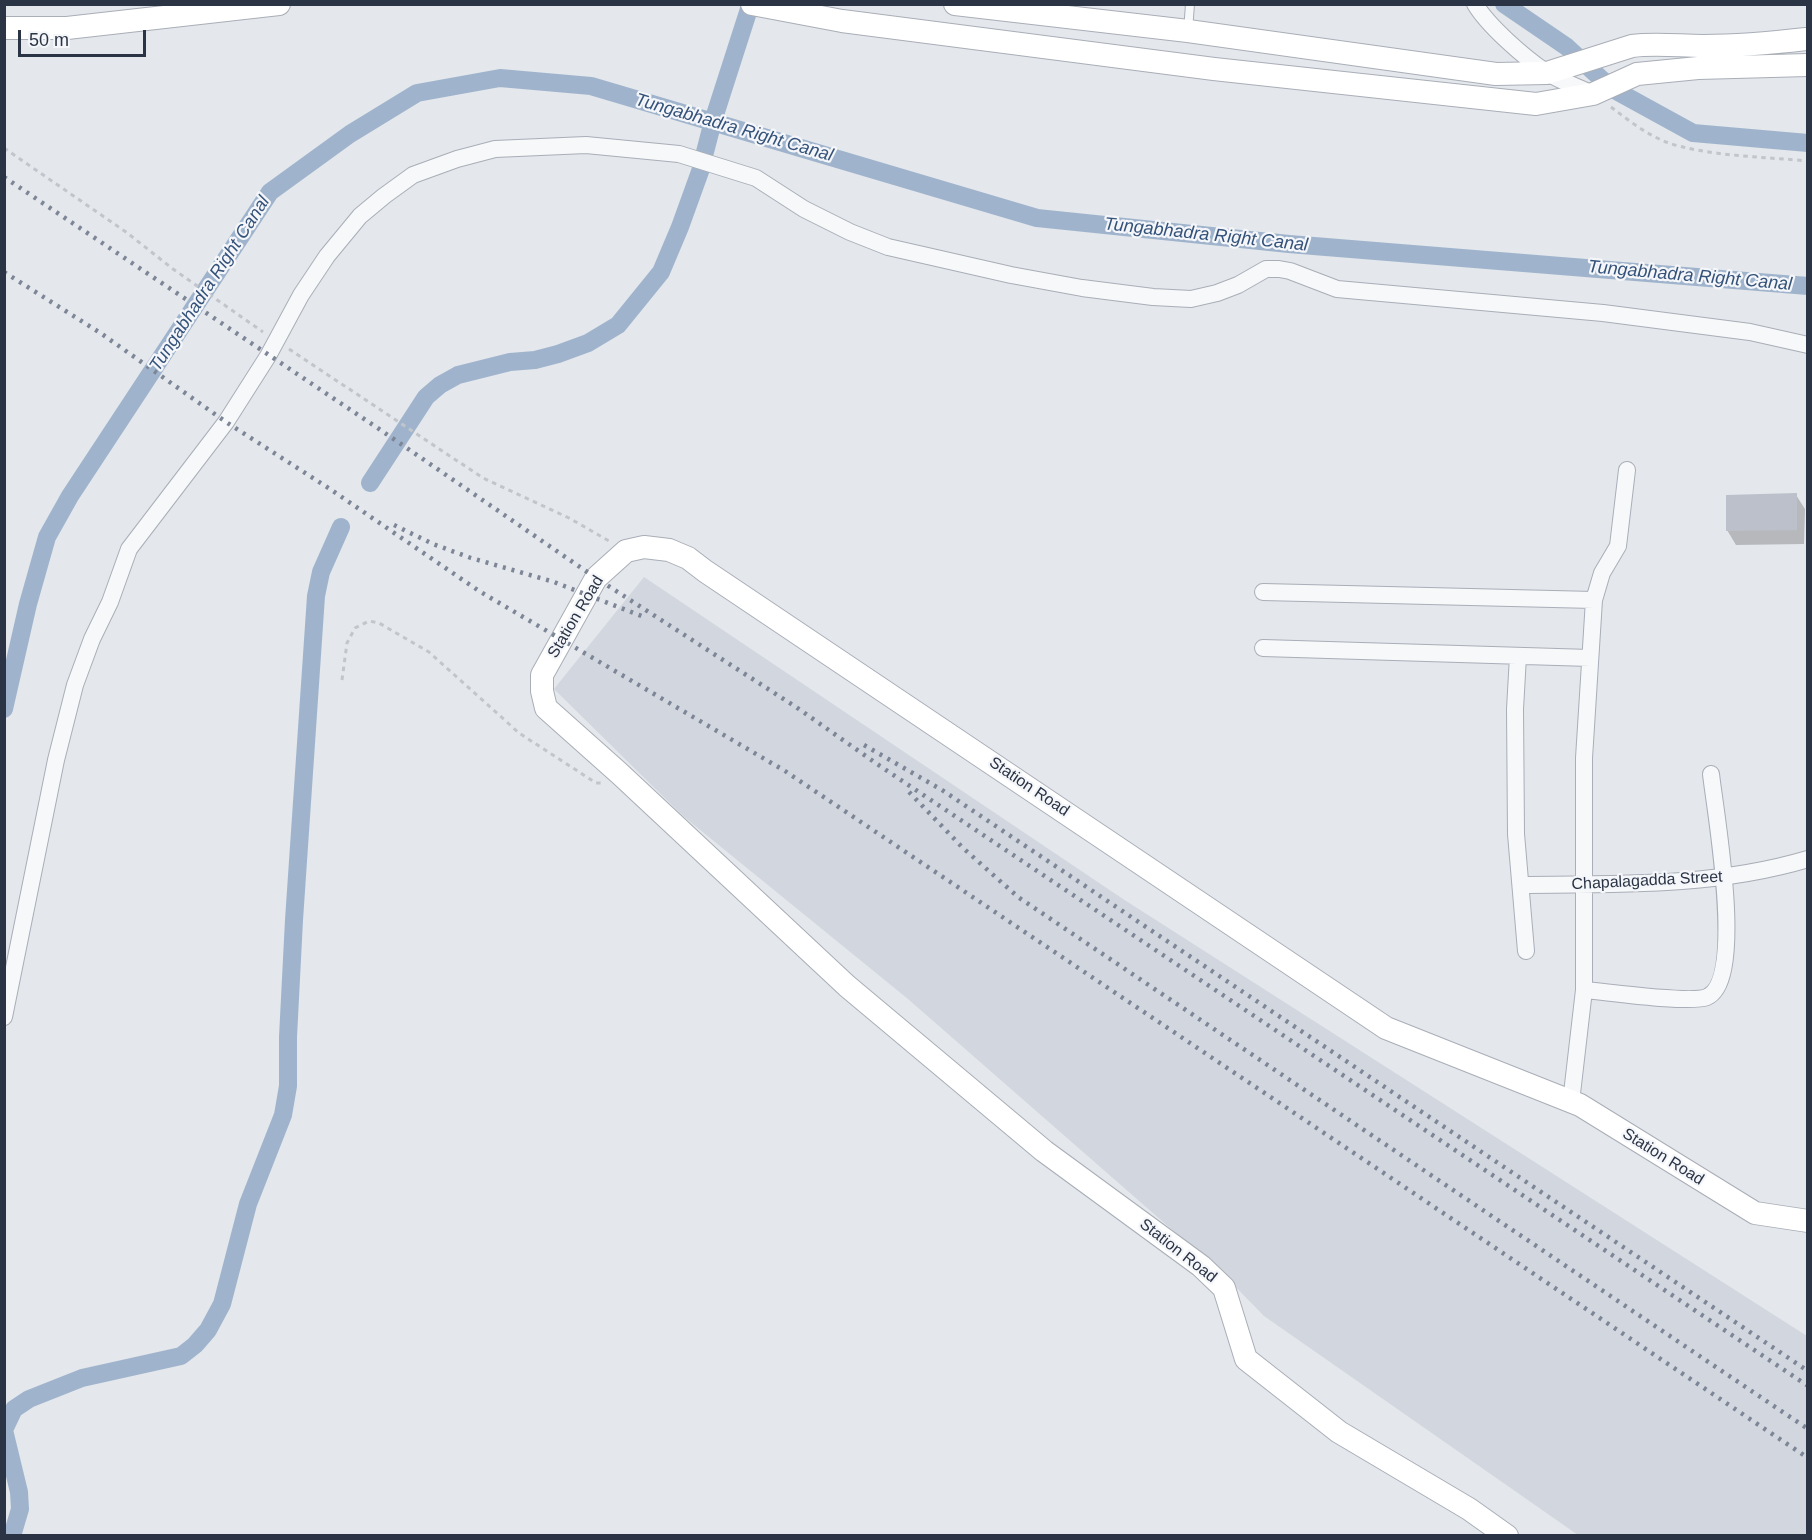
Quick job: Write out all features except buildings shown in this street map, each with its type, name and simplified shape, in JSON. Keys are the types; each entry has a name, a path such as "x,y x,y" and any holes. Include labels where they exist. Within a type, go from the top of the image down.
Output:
{"street":[{"path":"4,28 67,28 279,4"},
{"path":"752,4 842,21 1214,69 1536,104 1596,92 1637,74 1698,68 1807,51"},
{"path":"956,4 1188,31 1496,74 1556,70 1632,46 1762,44 1807,51"},
{"path":"1475,4 1505,38 1596,92"},
{"path":"4,1017 56,760 75,685 92,639 110,602 129,549 226,422 268,356 301,295 327,256 360,216 384,195 424,171 495,149 536,146 586,146 680,154 756,178 804,208 850,232 888,247 1011,275 1082,288 1153,297 1191,298 1238,285 1266,269 1279,269 1300,274 1337,290 1603,312 1750,332 1808,345"},
{"path":"1571,1102 1584,990 1584,758 1594,600 1602,573 1618,546 1627,470"},
{"name":"Station Road","path":"1507,1536 1469,1509 1339,1432 1246,1359 1224,1288 1201,1266 1044,1151 848,986 546,708 542,691 542,675 596,578 626,551 644,547 669,550 688,558 705,572 1070,814 1386,1028 1580,1105 1755,1213 1808,1221"},
{"path":"1263,592 1594,600"},
{"path":"1263,648 1590,658"},
{"path":"1518,656 1515,708 1516,834 1526,951"},
{"path":"1584,990 1687,999 1707,998 1714,993 1725,965 1727,913 1711,774"},
{"name":"Chapalagadda Street","path":"1521,885 1664,883 1724,878 1808,859"}],"lane":[{"path":"1188,31 1190,4"}],"path":[{"path":"1596,92 1637,126 1666,141 1715,152 1808,161"},
{"path":"4,148 126,232 173,269 270,336"},
{"path":"288,349 483,478 569,518 626,551"},
{"path":"342,680 347,643 355,628 369,621 379,623 429,652 519,733 565,764 596,783 605,784 619,773"}],"shaded area":[{"path":"644,577 1123,899 1807,1336 1807,1535 1578,1535 1264,1316 1225,1276 908,999 683,816 554,689"}],"waterway":[{"path":"1504,4 1567,47 1611,88 1693,133 1808,143"},
{"path":"705,152 749,9"},
{"name":"Tungabhadra Right Canal","path":"4,709 28,604 47,537 70,496 270,192 350,134 417,93 500,78 591,86 1037,218 1289,244 1808,286"},
{"path":"370,483 426,397 440,385 458,375 510,362 535,360 558,354 588,343 618,325 661,272 702,166"},
{"path":"12,1536 20,1509 19,1492 4,1430 14,1409 29,1399 82,1378 181,1356 208,1330 222,1304 248,1204 283,1115 288,1086 294,920 316,596 321,572 341,527"}],"railway":[{"path":"4,177 596,578 796,707 880,766 1808,1386"},
{"path":"4,272 102,334 226,422 330,489 479,591 785,771 1808,1458"},
{"path":"394,525 433,544 471,558 554,582 644,617"},
{"path":"864,745 942,790 1808,1371"},
{"path":"909,792 963,848 1018,897 1808,1429"}]}
